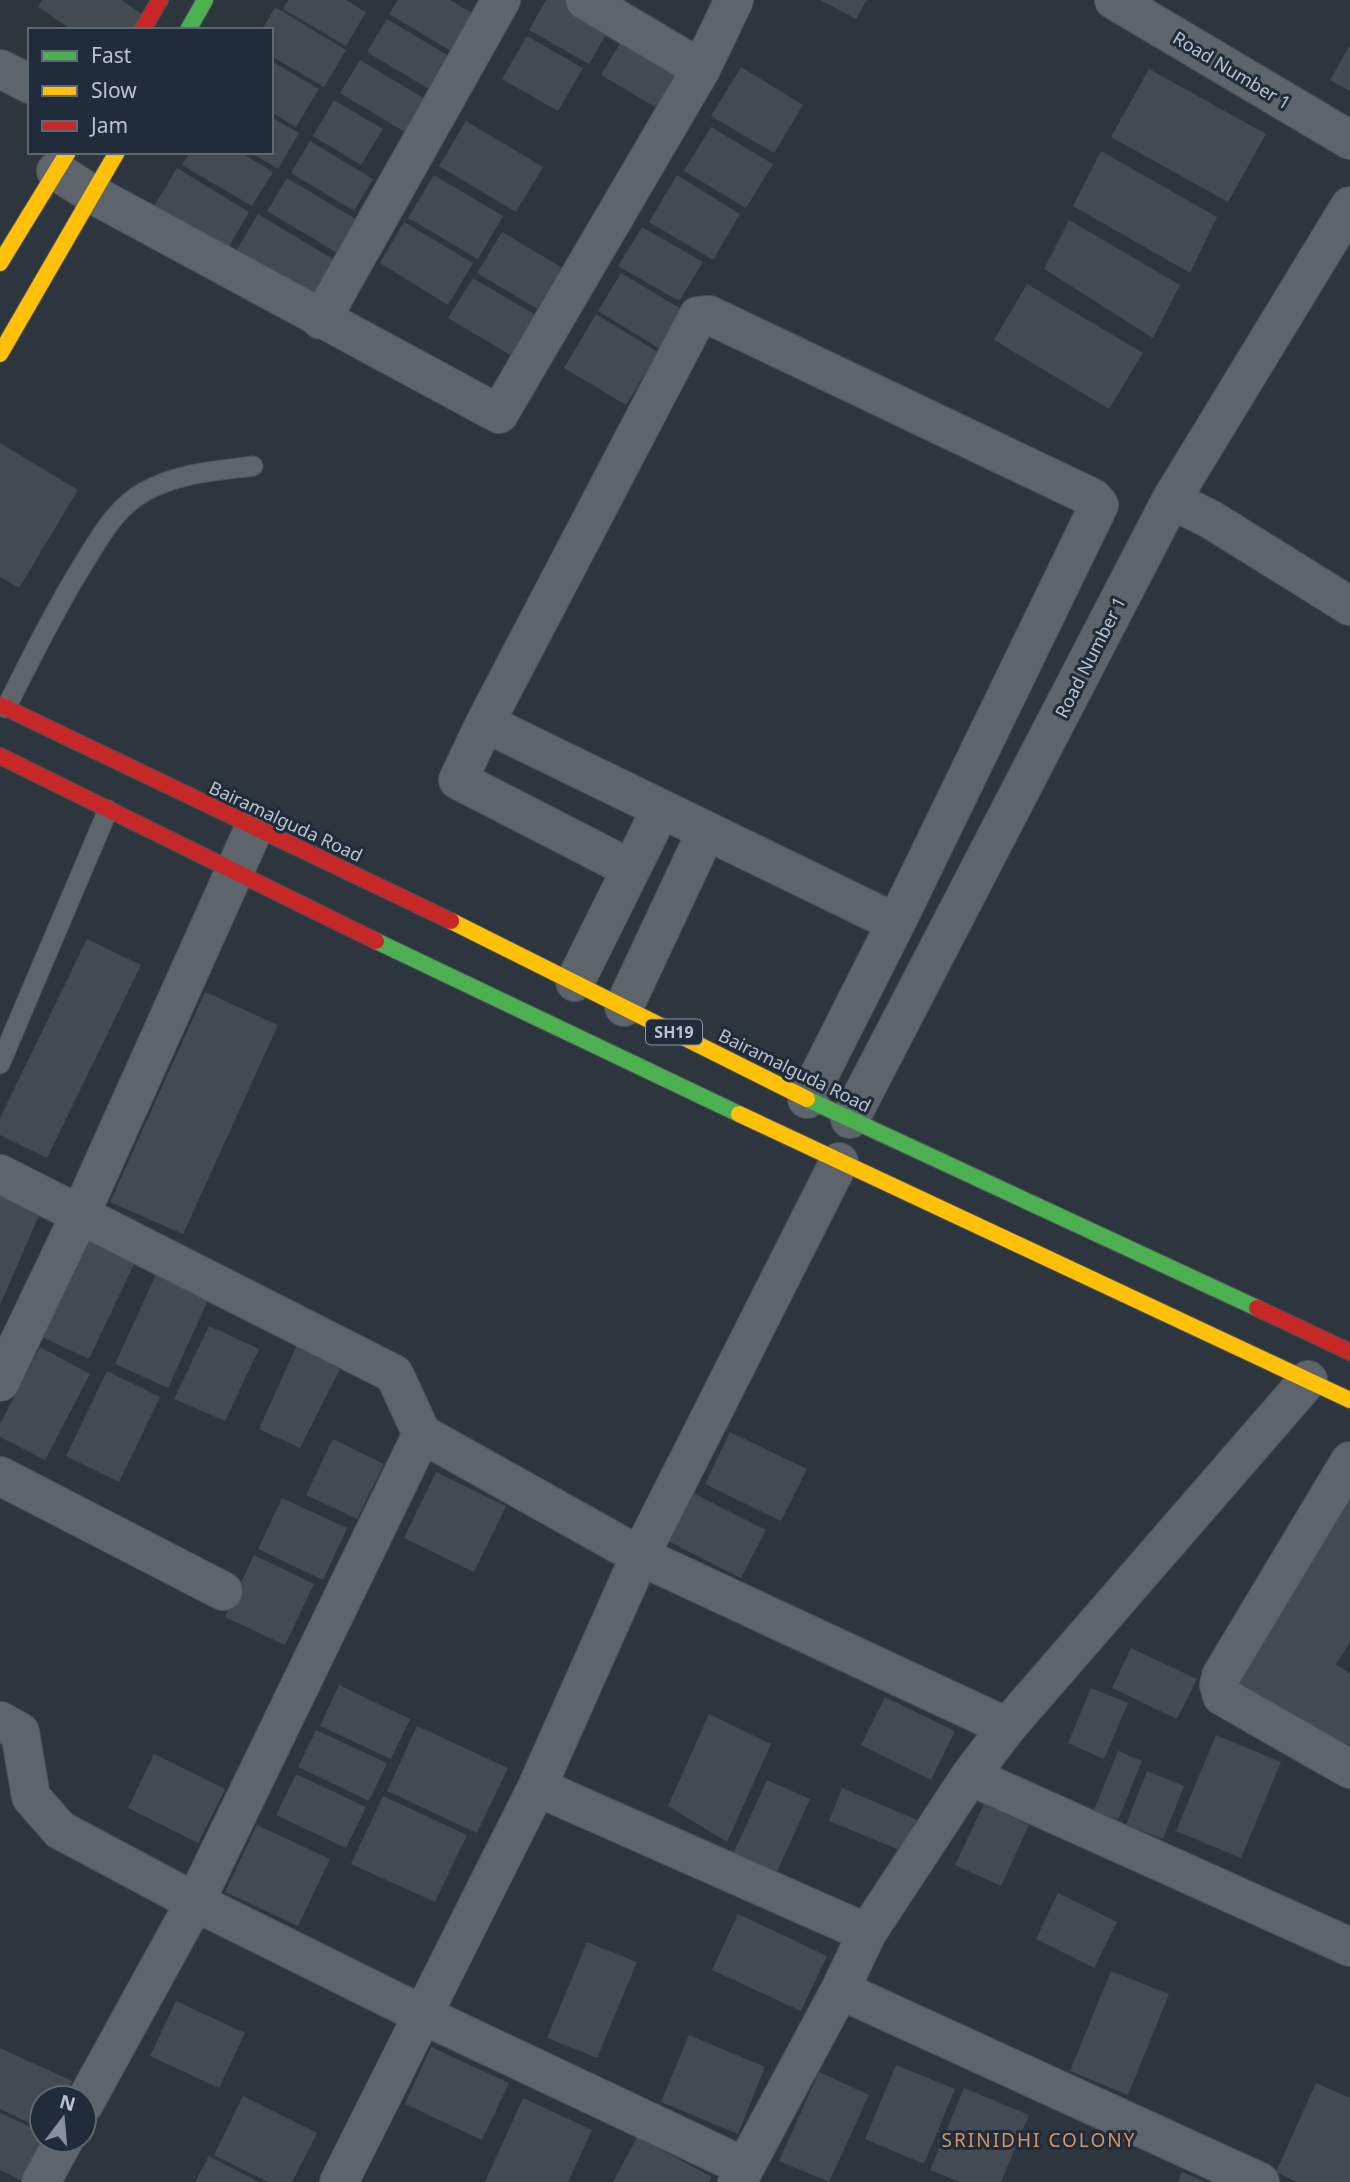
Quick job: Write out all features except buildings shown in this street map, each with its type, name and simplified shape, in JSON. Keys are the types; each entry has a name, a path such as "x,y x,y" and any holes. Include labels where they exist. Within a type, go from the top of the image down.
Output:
{"main road":[{"path":"143,28 160,0"},
{"path":"189,28 205,0"},
{"path":"0,354 116,154"},
{"path":"0,263 62,162"},
{"name":"Bairamalguda Road","path":"3,707 434,912 807,1099 1350,1352"},
{"name":"SH19","path":"0,756 233,873 839,1162 1350,1399"}],"street":[{"path":"321,320 501,0"},
{"path":"585,0 701,69"},
{"path":"62,162 92,194 499,414 701,69 734,0"},
{"name":"Road Number 1","path":"1114,0 1350,140"},
{"path":"0,69 28,83"},
{"name":"Road Number 1","path":"850,1119 1171,500 1350,206"},
{"path":"631,869 458,780 485,723 698,316 709,315 1097,500 1098,509 807,1099"},
{"path":"1171,500 1210,519 1350,607"},
{"path":"485,723 896,923"},
{"path":"575,982 658,809"},
{"path":"0,1382 80,1214 254,828"},
{"path":"624,1007 706,832"},
{"path":"339,2182 537,1787 640,1556 839,1162"},
{"path":"0,1174 394,1374 422,1434 640,1556 1007,1727"},
{"path":"0,1721 20,1732 31,1797 60,1830 195,1902 741,2175 840,1990 867,1933 970,1776 1007,1727 1308,1380"},
{"path":"95,2084 195,1902 422,1434"},
{"path":"1350,1461 1221,1676 1219,1685 1222,1696 1350,1769"},
{"path":"0,1476 223,1591"},
{"path":"970,1776 1350,1947"},
{"path":"537,1787 867,1933"},
{"path":"840,1990 1259,2182"},
{"path":"41,2182 56,2154"}],"lane":[{"path":"3,707 55,611 103,531 119,512 142,493 179,476 253,466"},
{"path":"0,1064 108,810"}],"traffic: fast":[{"path":"189,28 205,0"},
{"path":"376,941 739,1114"},
{"path":"807,1099 1257,1308"}],"traffic: slow":[{"path":"0,263 67,154"},
{"path":"0,354 116,154"},
{"path":"451,921 807,1099"},
{"path":"739,1114 1350,1400"}],"traffic: jam":[{"path":"143,28 160,0"},
{"path":"0,705 451,921"},
{"path":"0,756 376,941"},
{"path":"1257,1308 1350,1352"}],"district":[{"name":"SRINIDHI COLONY","path":"1039,2140"}]}
